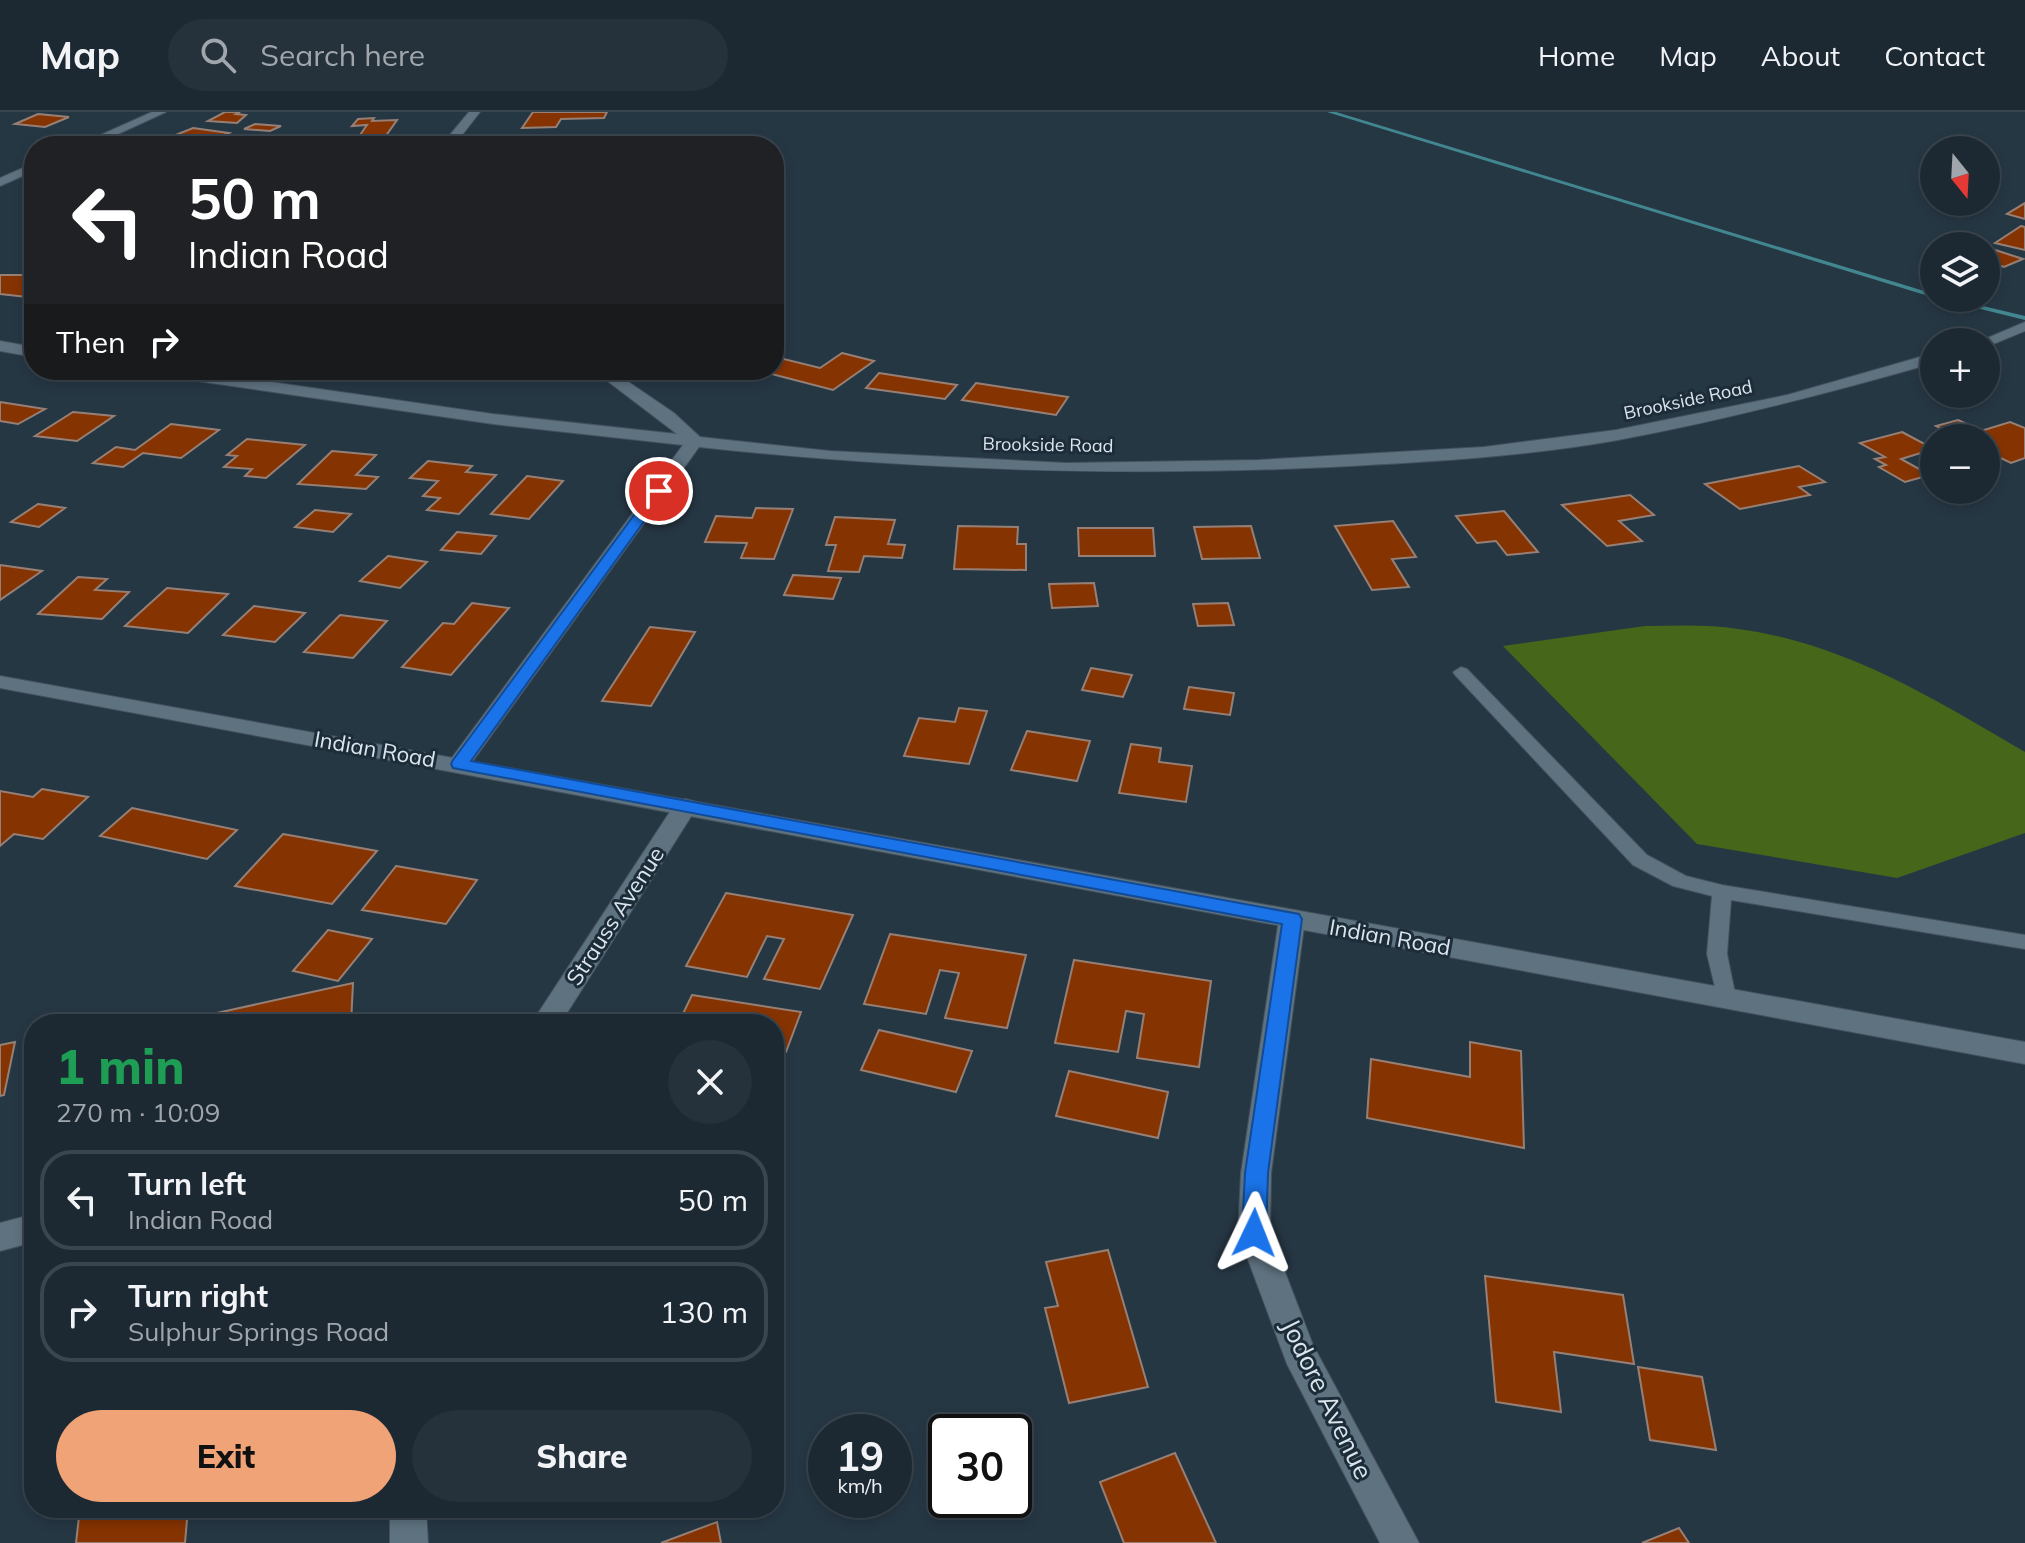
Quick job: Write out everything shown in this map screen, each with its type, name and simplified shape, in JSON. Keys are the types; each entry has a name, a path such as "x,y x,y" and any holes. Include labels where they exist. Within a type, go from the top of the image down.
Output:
{"street":[{"path":"105,136 161,112"},
{"path":"455,136 475,112"},
{"path":"0,182 24,171"},
{"path":"2000,336 2025,326"},
{"path":"0,346 24,350"},
{"name":"Brookside Road","path":"225,380 493,419 830,456 1067,468 1259,465 1484,452 1616,435 1790,399 1920,362"},
{"path":"459,764 695,441 668,417 615,380"},
{"name":"Indian Road","path":"0,682 2025,1053"},
{"name":"Strauss Avenue","path":"551,1014 685,807"},
{"name":"Jodore Avenue","path":"1292,919 1256,1173 1254,1233 1299,1353 1400,1543"},
{"path":"0,1237 24,1231"},
{"path":"408,1518 409,1543"}],"lane":[{"path":"1461,672 1640,860 1680,881 1722,892 2025,942"},
{"path":"1722,892 1717,954 1726,998"}],"green space":[{"path":"1645,626 1715,626 1777,636 1852,660 1957,712 2025,752 2025,833 1897,878 1697,844 1503,646"}],"building":[{"path":"225,112 246,115 237,123 208,121"},
{"path":"533,112 607,112 604,118 561,119 556,127 522,128"},
{"path":"38,114 69,117 45,127 15,124"},
{"path":"358,119 397,120 386,136 359,136 367,125 352,126"},
{"path":"255,124 281,126 270,131 244,129"},
{"path":"193,128 229,133 222,136 173,136"},
{"path":"2025,203 2025,219 2007,214"},
{"path":"2021,226 2025,227 2025,250 2000,244 2000,240"},
{"path":"2000,252 2023,259 2000,266"},
{"path":"0,275 24,275 24,297 0,294"},
{"path":"842,353 874,361 833,390 784,377 784,359 820,368"},
{"path":"879,373 957,385 945,399 866,388"},
{"path":"976,383 1068,397 1056,415 962,400"},
{"path":"0,402 45,409 18,424 0,421"},
{"path":"73,412 114,416 77,441 35,436"},
{"path":"1958,420 1966,424 1943,424"},
{"path":"2010,422 2025,428 2025,458 2011,463 2000,458 2000,425"},
{"path":"171,424 219,430 181,458 143,453 123,467 93,463 116,447 135,450"},
{"path":"1902,432 1920,442 1920,453 1901,459 1920,469 1920,478 1905,482 1879,467 1886,465 1875,459 1885,457 1860,443"},
{"path":"247,439 305,445 266,478 245,476 252,469 224,467 237,456 227,455"},
{"path":"332,451 376,455 356,475 378,477 366,489 298,484"},
{"path":"428,461 472,466 466,472 496,475 459,514 427,510 440,498 423,496 438,481 410,478"},
{"path":"1799,466 1825,482 1799,487 1810,495 1740,509 1705,484"},
{"path":"527,476 563,481 529,519 491,514"},
{"path":"1630,495 1654,515 1619,521 1642,541 1607,546 1562,505"},
{"path":"38,504 65,508 39,527 11,522"},
{"path":"756,508 793,509 774,559 741,558 747,543 705,542 716,516 752,518"},
{"path":"315,510 351,514 333,532 295,527"},
{"path":"1504,511 1538,552 1507,555 1496,541 1477,543 1456,516"},
{"path":"835,517 895,520 888,544 905,545 902,558 864,556 859,572 828,571 836,545 826,545"},
{"path":"1393,521 1416,557 1392,559 1409,587 1372,590 1335,526"},
{"path":"958,526 1018,527 1017,544 1026,544 1026,570 954,569"},
{"path":"1251,526 1260,558 1202,559 1194,527"},
{"path":"1078,528 1153,528 1155,556 1079,556"},
{"path":"457,532 496,536 481,554 441,550"},
{"path":"388,556 427,562 400,588 360,581"},
{"path":"0,565 42,571 0,600"},
{"path":"793,575 841,578 833,599 784,595"},
{"path":"78,577 107,579 95,590 129,592 102,619 38,614"},
{"path":"1094,583 1098,606 1052,608 1049,584"},
{"path":"167,588 228,594 188,633 125,626"},
{"path":"472,603 509,608 451,675 402,667 443,623 454,624"},
{"path":"1228,603 1234,625 1198,626 1193,604"},
{"path":"254,606 305,613 275,642 223,635"},
{"path":"340,615 387,621 353,658 304,652"},
{"path":"650,627 695,632 651,706 602,701"},
{"path":"1091,668 1132,675 1123,697 1082,690"},
{"path":"1189,687 1234,693 1230,715 1184,709"},
{"path":"959,708 987,711 969,764 904,756 919,718 955,722"},
{"path":"1027,731 1090,741 1077,781 1011,770"},
{"path":"1131,744 1161,748 1159,762 1192,766 1186,802 1119,793"},
{"path":"42,789 88,797 43,839 14,834 0,846 0,791 33,797"},
{"path":"132,808 237,830 207,859 100,836"},
{"path":"283,834 377,851 332,904 235,886"},
{"path":"396,866 477,880 446,924 362,910"},
{"path":"726,893 853,915 820,989 764,979 784,939 767,936 747,977 686,966"},
{"path":"328,930 372,939 338,981 293,971"},
{"path":"890,934 1026,955 1007,1028 945,1018 959,973 940,970 926,1014 864,1004"},
{"path":"1074,960 1211,981 1199,1067 1137,1058 1144,1014 1126,1011 1118,1052 1055,1043"},
{"path":"353,983 351,1014 212,1014"},
{"path":"692,995 801,1012 786,1052 784,1014 683,1014"},
{"path":"879,1030 972,1051 956,1092 861,1070"},
{"path":"15,1042 4,1095 0,1096 0,1045"},
{"path":"1470,1042 1521,1051 1524,1148 1367,1118 1371,1059 1470,1077"},
{"path":"1069,1071 1168,1092 1158,1138 1056,1116"},
{"path":"1108,1250 1148,1387 1069,1403 1045,1308 1058,1306 1046,1262"},
{"path":"1485,1276 1623,1295 1634,1364 1554,1352 1561,1412 1496,1402"},
{"path":"1638,1367 1702,1377 1716,1450 1650,1440"},
{"path":"1175,1453 1216,1543 1124,1543 1100,1482"},
{"path":"79,1518 187,1518 185,1543 76,1543"},
{"path":"717,1522 721,1543 661,1543"},
{"path":"1679,1528 1689,1543 1642,1543"}],"waterway":[{"path":"1330,112 1920,292"},
{"path":"2000,312 2025,318"}],"route":[{"path":"659,491 459,764 1292,919 1256,1173 1254,1233"}]}
